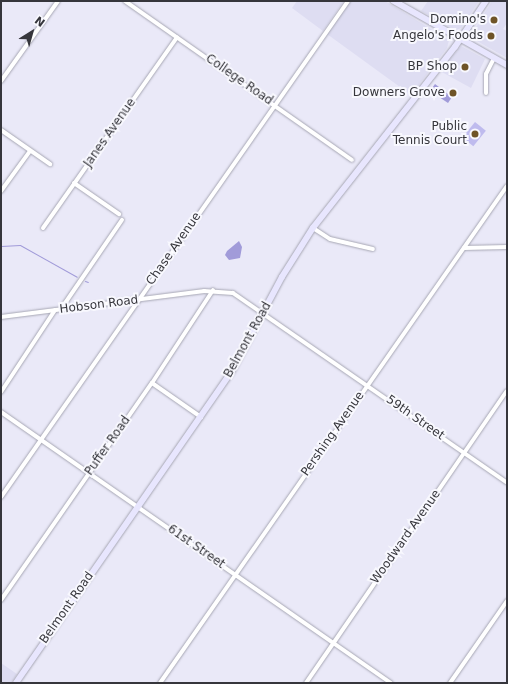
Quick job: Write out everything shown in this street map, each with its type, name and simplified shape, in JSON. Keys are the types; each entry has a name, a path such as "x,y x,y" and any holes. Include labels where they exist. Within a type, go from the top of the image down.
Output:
{"main road":[{"path":"394,1 460,40 507,65"},
{"name":"Belmont Road","path":"16,683 201,417 244,352 264,312 312,228 460,40 486,1"}],"street":[{"path":"1,81 58,1"},
{"name":"College Road","path":"125,1 352,160"},
{"name":"Chase Avenue","path":"1,497 348,1"},
{"name":"Janes Avenue","path":"43,228 177,37"},
{"path":"486,93 486,74 494,58"},
{"path":"1,130 50,164"},
{"path":"1,191 30,151"},
{"path":"74,183 119,214"},
{"name":"Pershing Avenue","path":"160,683 507,186"},
{"path":"61,310 122,220"},
{"path":"312,228 330,238 373,249"},
{"path":"464,248 507,247"},
{"name":"Hobson Road","path":"1,317 213,290 233,293 264,312"},
{"name":"Puffer Road","path":"1,600 152,383 213,290"},
{"path":"1,392 56,310"},
{"name":"59th Street","path":"264,312 507,483"},
{"path":"152,383 201,417"},
{"name":"Woodward Avenue","path":"306,683 507,390"},
{"name":"61st Street","path":"1,412 391,683"},
{"path":"450,683 507,601"}],"shaded area":[{"path":"297,1 344,1 323,31 292,8"},
{"path":"351,1 385,1 449,40 447,48 411,95 327,34"},
{"path":"428,1 479,1 461,28 456,30 421,11"},
{"path":"492,1 507,1 507,23 503,29 507,31 507,58 470,37"},
{"path":"461,46 485,59 471,88 440,71"},
{"path":"435,84 452,97 448,103 430,91"},
{"name":"Public Tennis Court","path":"475,122 486,131 473,146 462,138"},
{"path":"239,241 242,247 240,258 229,260 225,255 227,251"},
{"path":"1,663 17,674 11,683 1,683"}],"waterway":[{"path":"1,246 20,245 77,277"}],"place":[{"name":"Domino's","path":"494,20"},
{"name":"Angelo's Foods","path":"491,36"},
{"name":"BP Shop","path":"465,67"},
{"name":"Downers Grove","path":"453,93"},
{"name":"Public Tennis Court","path":"475,134"}]}
